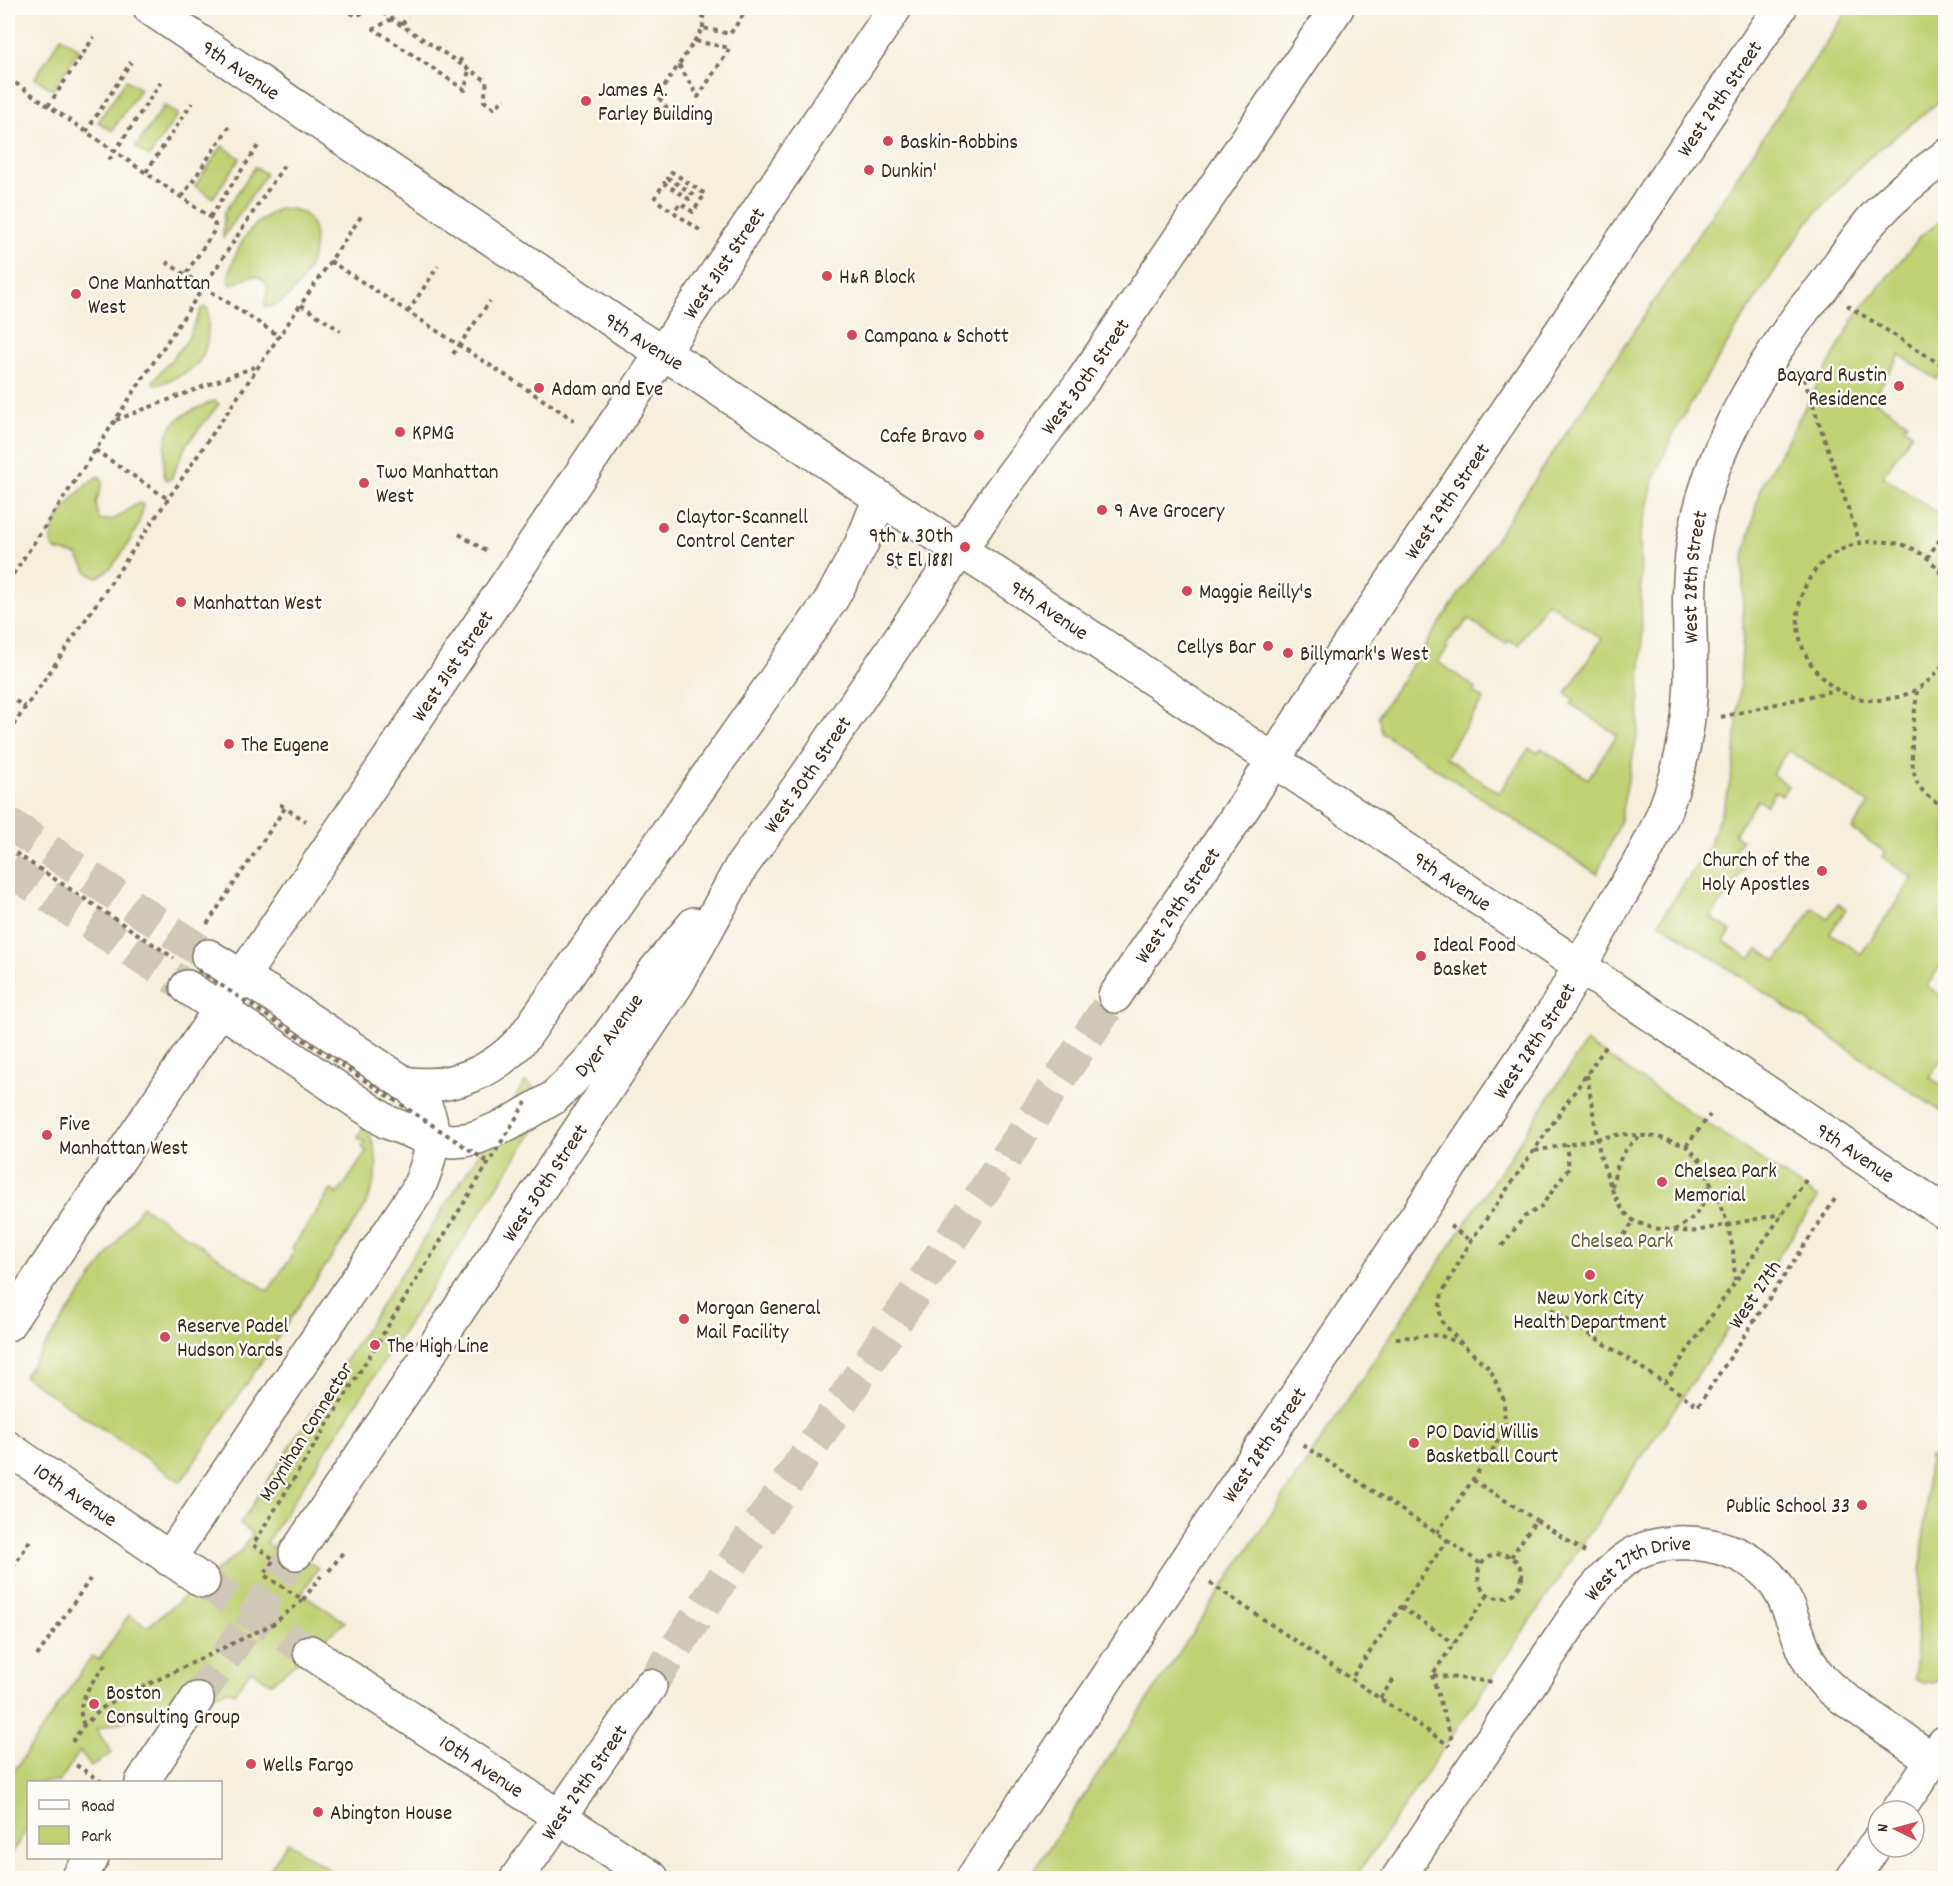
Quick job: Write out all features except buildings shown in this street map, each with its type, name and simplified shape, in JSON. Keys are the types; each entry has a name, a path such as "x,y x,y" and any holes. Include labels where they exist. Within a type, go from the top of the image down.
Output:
{"main road":[{"name":"9th Avenue","path":"150,8 621,327 663,352 960,550 1946,1213"},
{"name":"West 31st Street","path":"8,1324 895,8"},
{"name":"West 30th Street","path":"296,1553 677,984 741,867 805,778 1001,490 1082,382 1337,8"},
{"name":"West 29th Street","path":"1115,996 1313,698 1780,8"},
{"name":"West 28th Street","path":"973,1878 1555,1010 1642,860 1661,822 1676,778 1688,725 1691,684 1690,572 1703,497 1719,451 1729,429 1804,309 1871,222 1914,180 1946,156"},
{"path":"404,1083 430,1086 466,1078 500,1061 525,1036 831,600 861,545 880,498"},
{"name":"Dyer Avenue","path":"193,968 220,1008 387,1122 413,1134 433,1139 452,1141 478,1137 508,1124 553,1098 595,1055 657,968 741,867"},
{"path":"170,1559 417,1191 430,1160 433,1139 428,1115 422,1103 415,1092 404,1083 241,976 193,968"},
{"name":"10th Avenue","path":"8,1448 203,1581"},
{"name":"West 27th Drive","path":"1398,1878 1589,1596 1620,1562 1654,1546 1689,1543 1709,1545 1737,1554 1761,1568 1782,1595 1807,1659 1825,1683 1852,1704 1939,1750"},
{"name":"10th Avenue","path":"310,1652 652,1878"},
{"name":"West 29th Street","path":"517,1878 650,1686"},
{"path":"143,1781 197,1699"},
{"path":"1906,1799 1939,1750"},
{"path":"78,1878 91,1859"},
{"path":"1853,1878 1866,1859"}],"path":[{"path":"344,8 356,16 373,8 402,24 487,81 484,101 494,108 506,99"},
{"path":"667,109 658,96 703,28 703,16 709,8"},
{"path":"703,28 730,34 748,8"},
{"path":"402,24 408,16"},
{"path":"392,19 374,29 465,90 469,69"},
{"path":"48,106 94,37"},
{"path":"679,64 698,97 730,48 694,41"},
{"path":"459,62 464,56"},
{"path":"86,132 132,62"},
{"path":"8,78 210,217 215,225 214,231 185,275"},
{"path":"109,160 161,82"},
{"path":"146,172 192,102"},
{"path":"182,197 229,127"},
{"path":"210,217 258,146"},
{"path":"8,582 285,164"},
{"path":"654,199 664,183 689,200 693,194 668,178 672,172 705,194 693,212 680,203 674,213"},
{"path":"658,202 700,231"},
{"path":"8,733 362,215"},
{"path":"330,261 574,420"},
{"path":"166,262 279,336"},
{"path":"408,312 438,267"},
{"path":"1821,289 1946,368"},
{"path":"453,354 490,300"},
{"path":"301,305 341,331"},
{"path":"1788,333 1860,543"},
{"path":"115,420 259,365"},
{"path":"95,450 168,499"},
{"path":"1927,558 1946,530"},
{"path":"459,534 486,552"},
{"path":"1941,538 1946,541"},
{"path":"1946,581 1939,569 1927,558 1898,543 1873,540 1849,545 1827,558 1810,576 1800,599 1797,623 1802,648 1815,672 1836,690 1863,700 1891,700 1917,691 1938,673 1946,660"},
{"path":"893,566 902,555"},
{"path":"1688,725 1836,690"},
{"path":"1917,691 1912,753 1913,772 1918,785 1928,797 1946,808"},
{"path":"8,696 25,707"},
{"path":"279,804 306,821"},
{"path":"209,921 285,808"},
{"path":"8,848 488,1162"},
{"path":"1437,1533 1492,1451 1505,1426 1504,1400 1490,1369 1442,1323 1439,1309 1442,1293 1472,1241 1607,1045"},
{"path":"1587,1074 1600,1155 1611,1188 1623,1211 1634,1221 1652,1228 1692,1232 1782,1214"},
{"name":"Moynihan Connector","path":"84,1725 118,1697 273,1624 303,1600 264,1575 274,1559 253,1545 526,1101"},
{"path":"1686,1146 1710,1115"},
{"path":"1534,1151 1621,1134 1658,1137 1686,1146 1700,1160 1728,1226 1734,1250 1736,1281"},
{"path":"1611,1188 1616,1167 1625,1150 1642,1136"},
{"path":"1502,1246 1524,1217 1540,1208 1569,1168 1566,1144"},
{"path":"1674,1231 1686,1225 1699,1212 1708,1194 1709,1178"},
{"path":"1551,1309 1665,1383 1806,1180"},
{"name":"West 27th","path":"1665,1383 1698,1406 1836,1199"},
{"path":"1624,1235 1634,1221"},
{"path":"1449,1225 1472,1241"},
{"path":"1396,1338 1439,1335 1462,1344"},
{"path":"1303,1444 1481,1564"},
{"path":"1473,1480 1591,1556"},
{"path":"1511,1557 1536,1520"},
{"path":"8,1575 10,1567 31,1539"},
{"path":"1351,1679 1447,1540"},
{"path":"329,1571 344,1551"},
{"path":"1493,1554 1511,1557 1520,1566 1522,1574 1519,1588 1508,1598 1494,1598 1482,1591 1477,1578 1481,1564 1493,1554"},
{"path":"37,1656 90,1579"},
{"path":"1210,1583 1455,1750 1432,1675"},
{"path":"1432,1675 1488,1595"},
{"path":"1401,1607 1454,1643"},
{"path":"72,1742 84,1725 80,1710 82,1701 106,1664"},
{"path":"1432,1675 1502,1683"},
{"path":"1380,1698 1394,1679"},
{"path":"76,1765 100,1781"}],"green space":[{"path":"1849,8 1945,8 1945,99 1866,160 1808,222 1743,318 1676,428 1654,478 1640,537 1642,645 1638,731 1619,825 1597,874 1382,733 1378,716","holes":["1547,602 1602,639 1566,693 1574,699 1571,704 1617,735 1588,779 1541,748 1538,753 1529,748 1499,793 1445,757 1484,699 1474,692 1476,688 1438,662 1448,648 1445,647 1468,619 1506,644 1510,640 1518,645"]},
{"path":"61,37 79,49 53,90 35,78"},
{"path":"126,80 140,89 112,131 98,122"},
{"path":"164,106 178,114 149,157 136,147"},
{"path":"222,146 240,158 213,198 195,186"},
{"path":"255,167 266,174 223,238 224,213"},
{"path":"279,209 299,211 310,221 315,236 313,254 307,272 296,288 282,301 267,307 265,306 268,286 260,277 251,276 231,285 228,279 239,247 245,238 259,221"},
{"path":"1945,218 1945,378 1939,374 1936,379 1900,355 1872,399 1907,422 1904,427 1912,433 1883,476 1938,513 1945,503 1946,957 1927,986 1945,999 1945,1053 1930,1077 1945,1088 1945,1114 1659,922 1708,848 1725,802 1734,766 1743,635 1743,562 1760,489 1856,315 1921,236","holes":["1788,750 1869,804 1852,829 1885,852 1882,857 1913,878 1861,954 1830,933 1846,909 1838,904 1828,918 1813,908 1777,961 1758,949 1750,959 1724,941 1731,931 1711,917 1747,864 1732,854 1742,840 1734,834 1758,800 1766,805 1775,791 1782,795 1788,786 1772,774"]},
{"path":"204,307 208,309 207,339 200,359 185,373 157,385 153,384 186,342"},
{"path":"214,401 219,404 186,445 171,479 166,480 164,475 165,445 171,427 186,414"},
{"path":"99,476 103,481 96,503 99,519 111,520 134,505 140,503 143,505 142,514 127,546 112,566 97,577 88,573 77,555 55,550 51,543 52,533 64,510 83,488"},
{"name":"Chelsea Park","path":"1586,1042 1818,1198 1355,1878 1029,1878"},
{"name":"The High Line","path":"525,1082 553,1101 266,1543 273,1548 278,1541 318,1568 302,1593 345,1622 271,1683 251,1670 234,1693 229,1690 96,1729 112,1753 91,1767 80,1751 60,1781 27,1781 27,1829 8,1859 8,1780 92,1656 99,1660 129,1615 147,1627 241,1551 253,1533 240,1524"},
{"name":"Reserve Padel Hudson Yards","path":"364,1126 374,1148 376,1159 375,1180 367,1202 181,1482 24,1376 142,1206 268,1291 295,1251 292,1248 331,1190 338,1194 367,1151 362,1147 365,1142 358,1138"},
{"path":"1929,1456 1945,1458 1946,1669 1937,1681 1924,1683 1915,1679 1915,1663"},
{"path":"288,1842 341,1878 299,1878 288,1871 283,1878 264,1878"}],"tunnel":[{"path":"8,823 208,956"},
{"path":"8,869 187,987"},
{"path":"650,1686 1115,996"},
{"path":"197,1699 296,1553"},
{"path":"203,1581 310,1652"}],"place":[{"name":"James A. Farley Building","path":"586,101"},
{"name":"Baskin-Robbins","path":"888,141"},
{"name":"Dunkin'","path":"869,170"},
{"name":"H&R Block","path":"827,276"},
{"name":"One Manhattan West","path":"76,294"},
{"name":"Campana & Schott","path":"852,335"},
{"name":"Bayard Rustin Residence","path":"1899,386"},
{"name":"Adam and Eve","path":"539,388"},
{"name":"KPMG","path":"400,432"},
{"name":"Cafe Bravo","path":"979,435"},
{"name":"Two Manhattan West","path":"364,483"},
{"name":"9 Ave Grocery","path":"1102,510"},
{"name":"Claytor-Scannell Control Center","path":"664,528"},
{"name":"9th & 30th St El 1881","path":"965,547"},
{"name":"Maggie Reilly's","path":"1187,591"},
{"name":"Manhattan West","path":"181,602"},
{"name":"Cellys Bar","path":"1268,646"},
{"name":"Billymark's West","path":"1288,653"},
{"name":"The Eugene","path":"229,744"},
{"name":"Church of the Holy Apostles","path":"1822,871"},
{"name":"Ideal Food Basket","path":"1421,956"},
{"name":"Five Manhattan West","path":"47,1135"},
{"name":"Chelsea Park Memorial","path":"1662,1182"},
{"name":"New York City Health Department","path":"1590,1275"},
{"name":"Morgan General Mail Facility","path":"684,1319"},
{"name":"Reserve Padel Hudson Yards","path":"165,1337"},
{"name":"The High Line","path":"375,1345"},
{"name":"PO David Willis Basketball Court","path":"1414,1443"},
{"name":"Public School 33","path":"1862,1505"},
{"name":"Boston Consulting Group","path":"94,1704"},
{"name":"Wells Fargo","path":"251,1764"},
{"name":"Abington House","path":"318,1812"}]}
